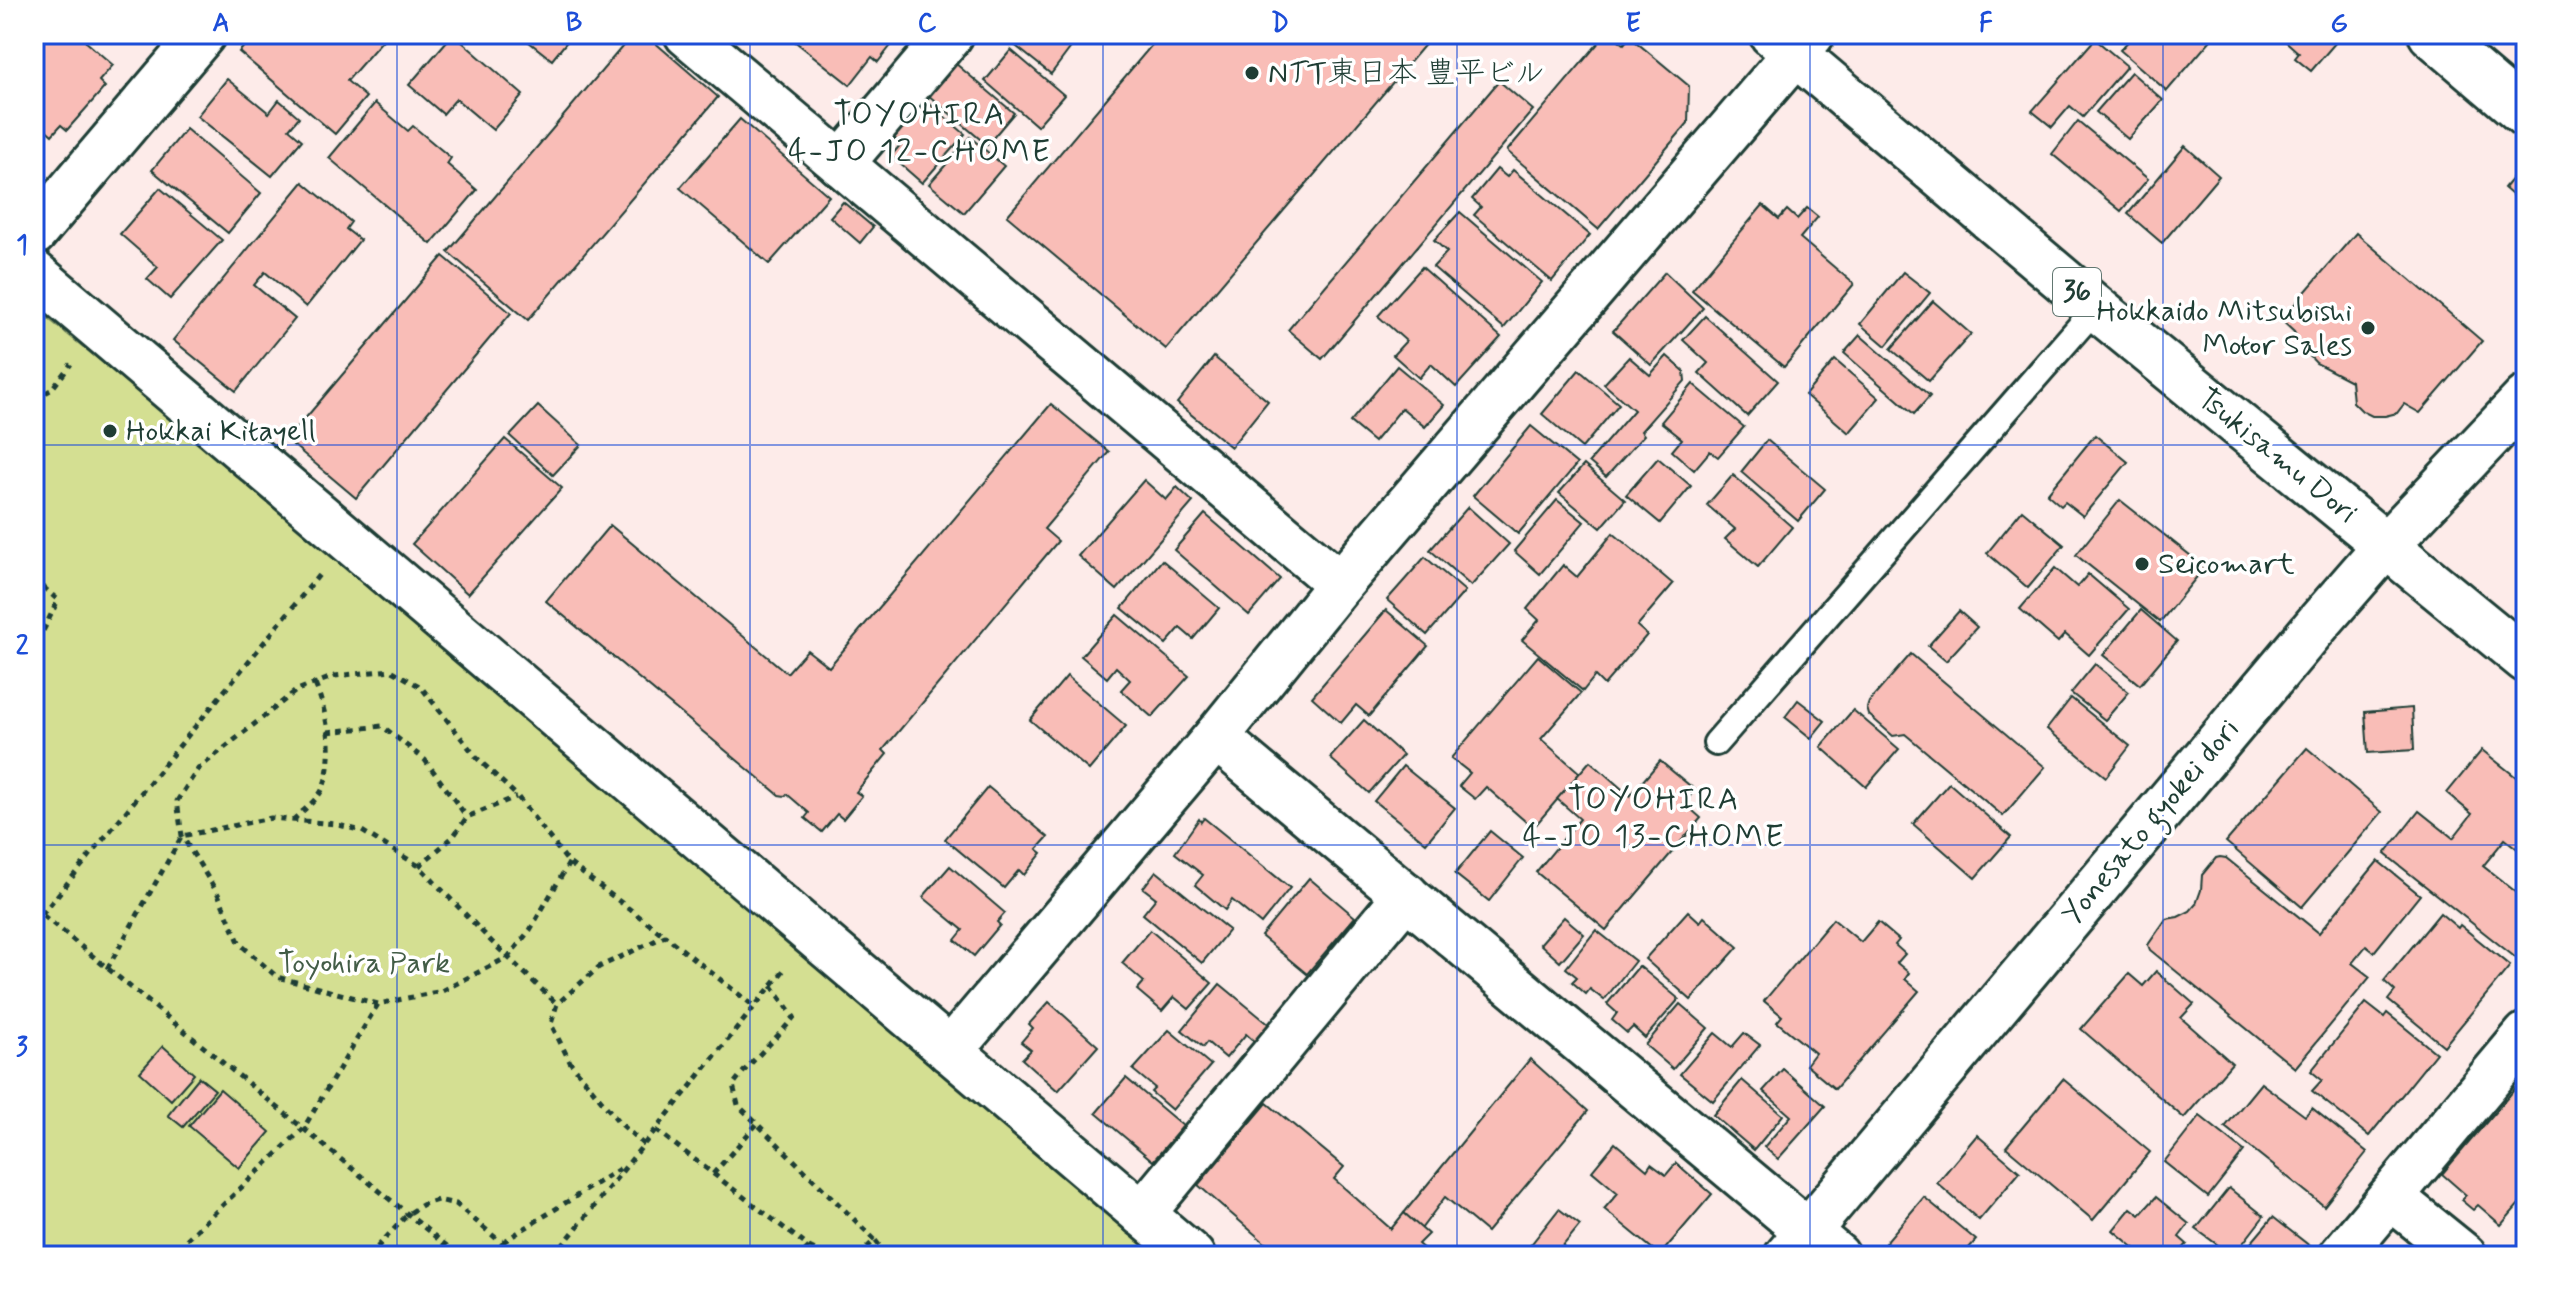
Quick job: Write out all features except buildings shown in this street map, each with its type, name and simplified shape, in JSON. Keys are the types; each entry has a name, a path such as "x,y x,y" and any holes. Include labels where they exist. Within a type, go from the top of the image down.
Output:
{"main road":[{"path":"34,233 203,34"},
{"path":"687,34 1340,584"},
{"path":"841,164 951,34"},
{"path":"2431,34 2526,115"},
{"path":"950,1051 1216,737 1793,41"},
{"name":"Tsukisamu Dori","path":"1793,41 2096,308 2526,660"},
{"path":"34,273 1192,1256"},
{"name":"Yonesato gyokei dori","path":"1811,1248 2387,544 2526,398"},
{"path":"1216,737 1406,895 1811,1248"},
{"path":"1142,1214 1406,895"},
{"path":"2341,1256 2526,1035"},
{"path":"2391,1197 2464,1256"}],"lane":[{"path":"1716,743 2096,308"}],"path":[{"path":"34,398 51,390 74,360"},
{"path":"34,924 347,539"},
{"path":"34,579 58,600 34,650"},
{"path":"569,863 530,930 508,957 442,991 378,1004 277,977 240,944 218,894 182,836 177,801 198,769 297,690 335,676 391,670 421,687 477,758 517,796 569,863 755,1007"},
{"path":"293,820 322,790 328,760 324,705 315,684"},
{"path":"328,732 382,726 425,760 467,817"},
{"path":"419,866 453,837 467,817 517,796"},
{"path":"107,969 182,836 271,818 335,824 362,831 419,866 557,1004"},
{"path":"34,908 459,1256"},
{"path":"554,1256 812,934"},
{"path":"644,1145 618,1121 570,1062 551,1024 557,1004 599,967 665,936"},
{"path":"772,986 794,1017 733,1085 738,1105 875,1240 887,1256"},
{"path":"169,1256 303,1129 378,1004"},
{"path":"713,1174 757,1124"},
{"path":"656,1130 809,1247 829,1256"},
{"path":"503,1242 630,1162"},
{"path":"369,1256 408,1214 438,1200 456,1204 517,1256"},
{"path":"858,1256 875,1240"},
{"path":"800,1256 809,1247"},
{"path":"377,1248 386,1256"}],"green space":[{"name":"Toyohira Park","path":"34,307 340,555 1162,1256 34,1256"}],"place":[{"name":"NTT東日本 豊平ビル","path":"1252,73"},
{"name":"Hokkaido Mitsubishi Motor Sales","path":"2368,328"},
{"name":"Hokkai Kitayell","path":"110,431"},
{"name":"Seicomart","path":"2142,564"}],"district":[{"name":"TOYOHIRA 4-JO 12-CHOME","path":"920,134"},
{"name":"TOYOHIRA 4-JO 13-CHOME","path":"1654,818"}]}
